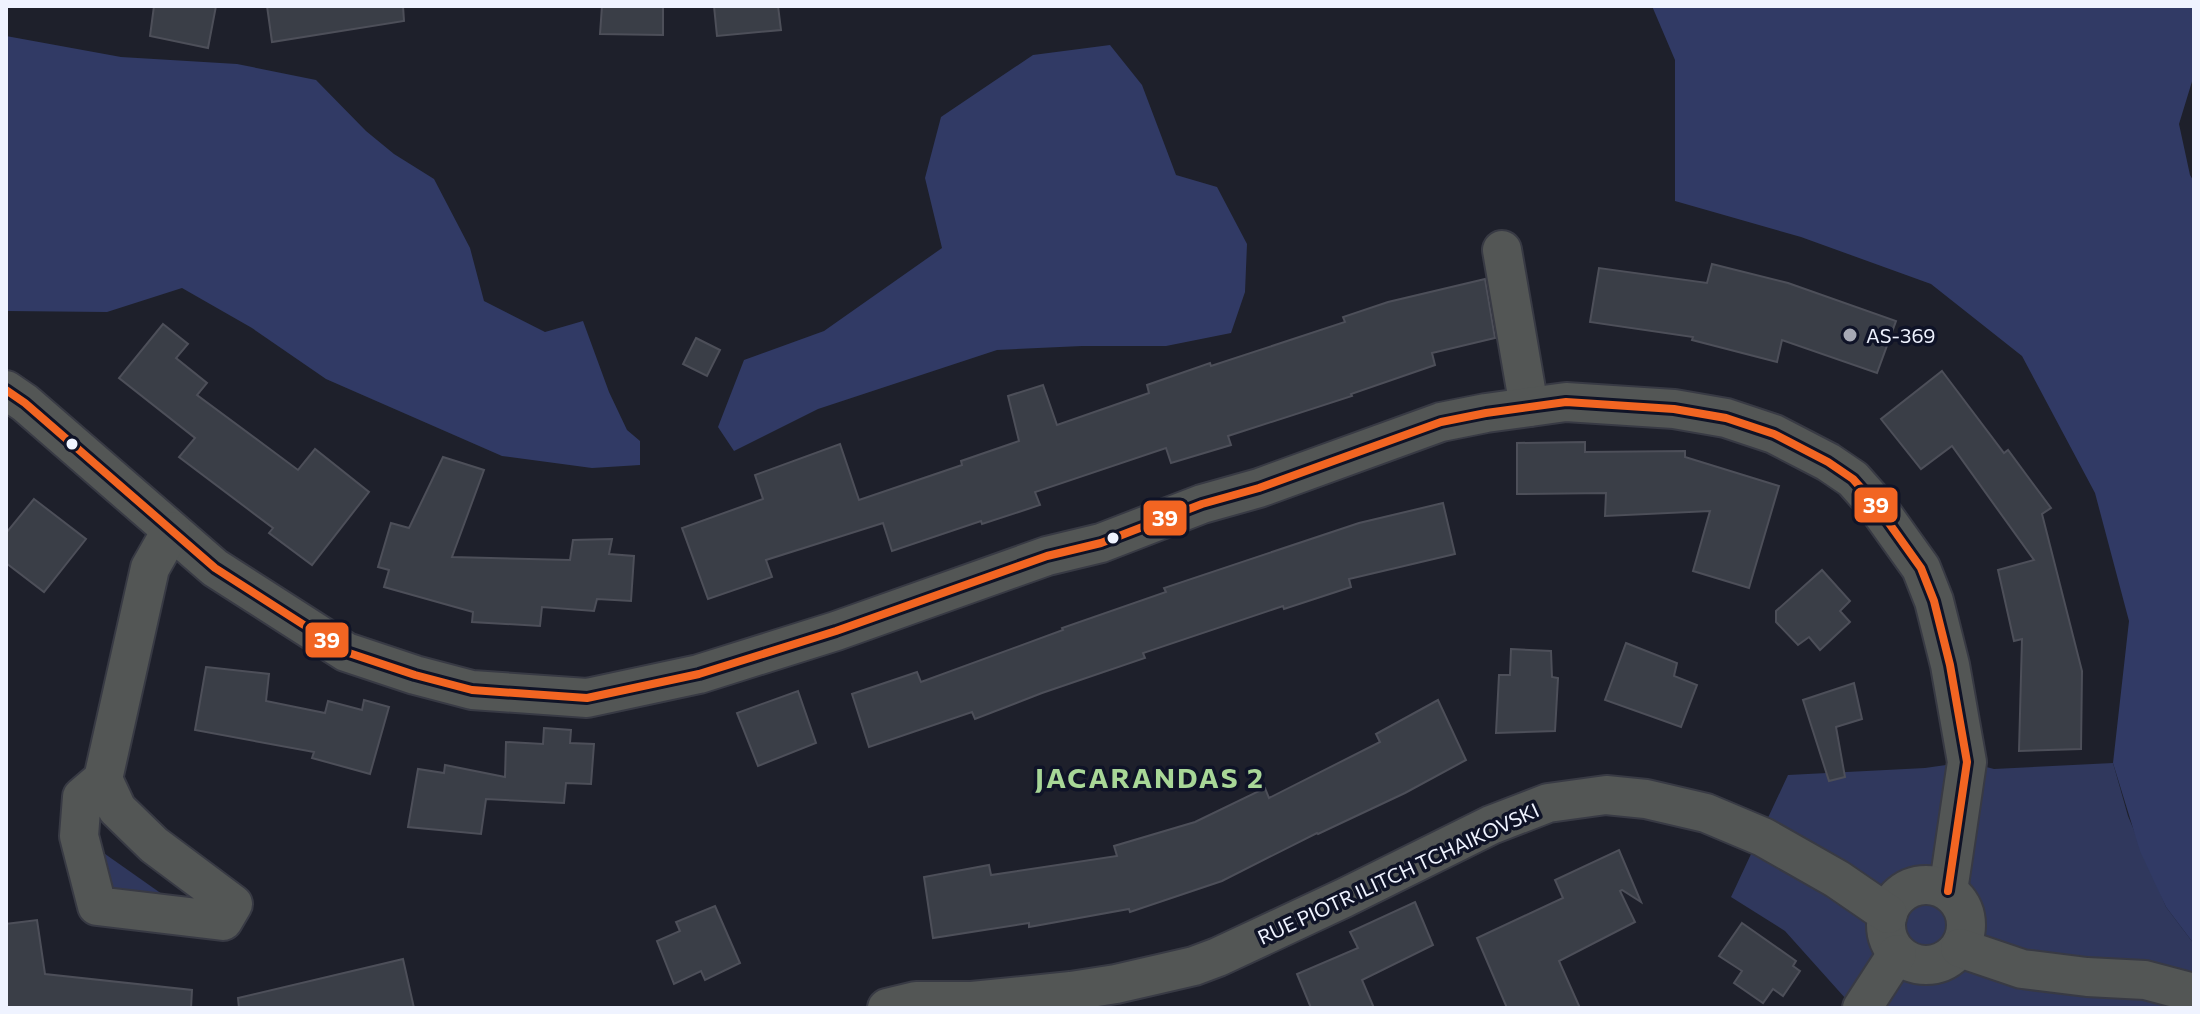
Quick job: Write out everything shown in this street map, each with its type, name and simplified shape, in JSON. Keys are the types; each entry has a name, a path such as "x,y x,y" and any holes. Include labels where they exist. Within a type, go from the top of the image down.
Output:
{"street":[{"path":"1502,250 1529,407"},
{"path":"6,390 109,474 215,568 346,652 472,690 587,698 699,674 836,631 1047,556 1101,543 1202,504 1259,488 1441,422 1566,402 1674,409 1726,418 1774,434 1853,479 1876,505 1921,568 1934,601 1967,762 1948,891"},
{"path":"103,779 150,568 171,531"},
{"name":"RUE PIOTR ILITCH TCHAIKOVSKI","path":"887,1008 916,1001 972,1001 1071,991 1194,966 1491,825 1548,803 1606,795 1646,799 1706,813 1763,837 1837,879 1888,914"},
{"path":"1925,885 1948,891 1958,899 1967,923 1960,948 1942,963 1918,965 1907,961 1897,954 1887,935 1888,914 1893,902 1902,893 1925,885"},
{"path":"1960,948 2022,969 2145,980 2194,993"},
{"path":"1862,1008 1897,954"}],"shaded area":[{"path":"1652,6 2194,6 2194,75 2179,124 2194,182 2194,944 2166,907 2140,851 2113,763 2129,621 2095,493 2022,356 1931,284 1801,237 1675,201 1675,60"},
{"path":"6,36 121,57 237,64 316,80 366,131 394,154 434,179 470,248 484,301 545,332 583,321 609,392 627,430 640,441 640,465 592,468 502,456 326,379 252,328 182,288 107,312 6,311"},
{"path":"1110,45 1142,85 1176,175 1217,187 1247,244 1245,292 1231,333 1166,346 997,350 818,409 734,451 718,427 744,360 824,331 942,248 925,178 941,117 1033,55"},
{"path":"1967,762 1994,769 2113,763 2128,816 2166,907 2194,944 2194,1008 1854,1008 1785,931 1731,897 1788,775 1925,768"},
{"path":"98,849 169,899 108,893"}],"building":[{"path":"154,6 216,6 208,48 150,36"},
{"path":"267,6 403,6 404,21 272,42"},
{"path":"602,6 663,6 663,35 600,34"},
{"path":"714,6 778,6 781,30 717,36"},
{"path":"1712,264 1788,283 1896,321 1877,373 1782,340 1777,362 1692,340 1693,337 1590,322 1599,268 1707,283"},
{"path":"1485,279 1495,338 1432,353 1435,365 1228,436 1231,445 1171,463 1166,448 1035,492 1040,505 982,524 981,521 892,551 883,523 766,560 772,577 708,599 682,528 763,499 755,475 840,444 859,500 962,465 961,461 1019,441 1008,396 1043,385 1057,425 1149,393 1147,385 1345,322 1343,317 1388,302"},
{"path":"163,324 188,344 176,358 207,383 197,395 298,470 315,449 369,492 312,565 269,533 273,528 179,457 195,438 119,378"},
{"path":"696,338 720,350 707,376 683,364"},
{"path":"1942,371 2004,453 2008,450 2051,508 2042,514 2082,671 2081,749 2019,751 2022,639 2014,641 1998,570 2034,560 1952,446 1921,469 1881,419"},
{"path":"1585,442 1585,452 1685,451 1685,457 1779,486 1749,588 1693,571 1710,511 1605,516 1606,493 1517,494 1517,443"},
{"path":"443,457 484,470 452,557 570,560 573,540 612,539 609,554 634,556 631,601 597,599 594,611 542,607 540,626 472,622 473,612 384,587 389,570 378,567 391,523 409,528"},
{"path":"34,499 86,539 44,592 6,563 6,533"},
{"path":"1443,503 1455,554 1349,579 1351,587 1284,609 1283,606 1143,653 1145,658 975,719 972,712 869,747 852,694 917,672 921,682 1166,592 1164,588 1359,523"},
{"path":"1822,570 1850,601 1840,611 1850,622 1820,650 1809,637 1798,645 1776,622 1776,611"},
{"path":"1626,643 1677,663 1674,676 1697,685 1681,727 1605,700"},
{"path":"1511,649 1551,651 1552,677 1558,678 1555,731 1496,733 1499,675 1510,675"},
{"path":"206,667 269,674 266,701 325,713 328,701 362,710 364,700 389,707 370,774 312,758 314,752 195,730"},
{"path":"1854,683 1862,719 1836,727 1845,777 1829,781 1803,700"},
{"path":"798,691 816,743 758,766 737,713"},
{"path":"1438,700 1466,760 1405,793 1222,881 1130,912 1129,909 1029,927 1029,923 933,938 924,877 989,865 991,875 1117,856 1114,846 1195,822 1265,788 1269,798 1380,742 1376,734"},
{"path":"544,728 571,730 570,743 594,744 591,784 566,783 564,803 486,799 481,834 408,827 418,769 444,773 445,765 505,777 506,742 543,744"},
{"path":"1619,850 1641,902 1620,891 1635,922 1559,961 1580,1008 1507,1008 1477,938 1563,898 1555,880"},
{"path":"1415,902 1433,945 1362,980 1374,1008 1311,1008 1297,974 1358,948 1350,932"},
{"path":"715,906 740,963 705,980 701,971 674,984 657,941 680,931 676,922"},
{"path":"37,920 45,974 192,990 191,1008 6,1008 6,924"},
{"path":"1742,923 1796,961 1793,966 1800,971 1783,996 1773,989 1763,1003 1734,983 1742,971 1719,956"},
{"path":"403,959 414,1008 239,1008 238,998"}],"transit line":[{"name":"39","path":"6,390 25,403 215,568 346,652 472,690 587,698 699,674 836,631 1047,556 1101,543 1202,504 1259,488 1441,422 1566,402 1674,409 1726,418 1774,434 1853,479 1876,505 1921,568 1934,601 1950,665 1967,762 1948,891"}],"place":[{"name":"AS-369","path":"1850,335"}],"district":[{"name":"JACARANDAS 2","path":"1150,777"}]}
